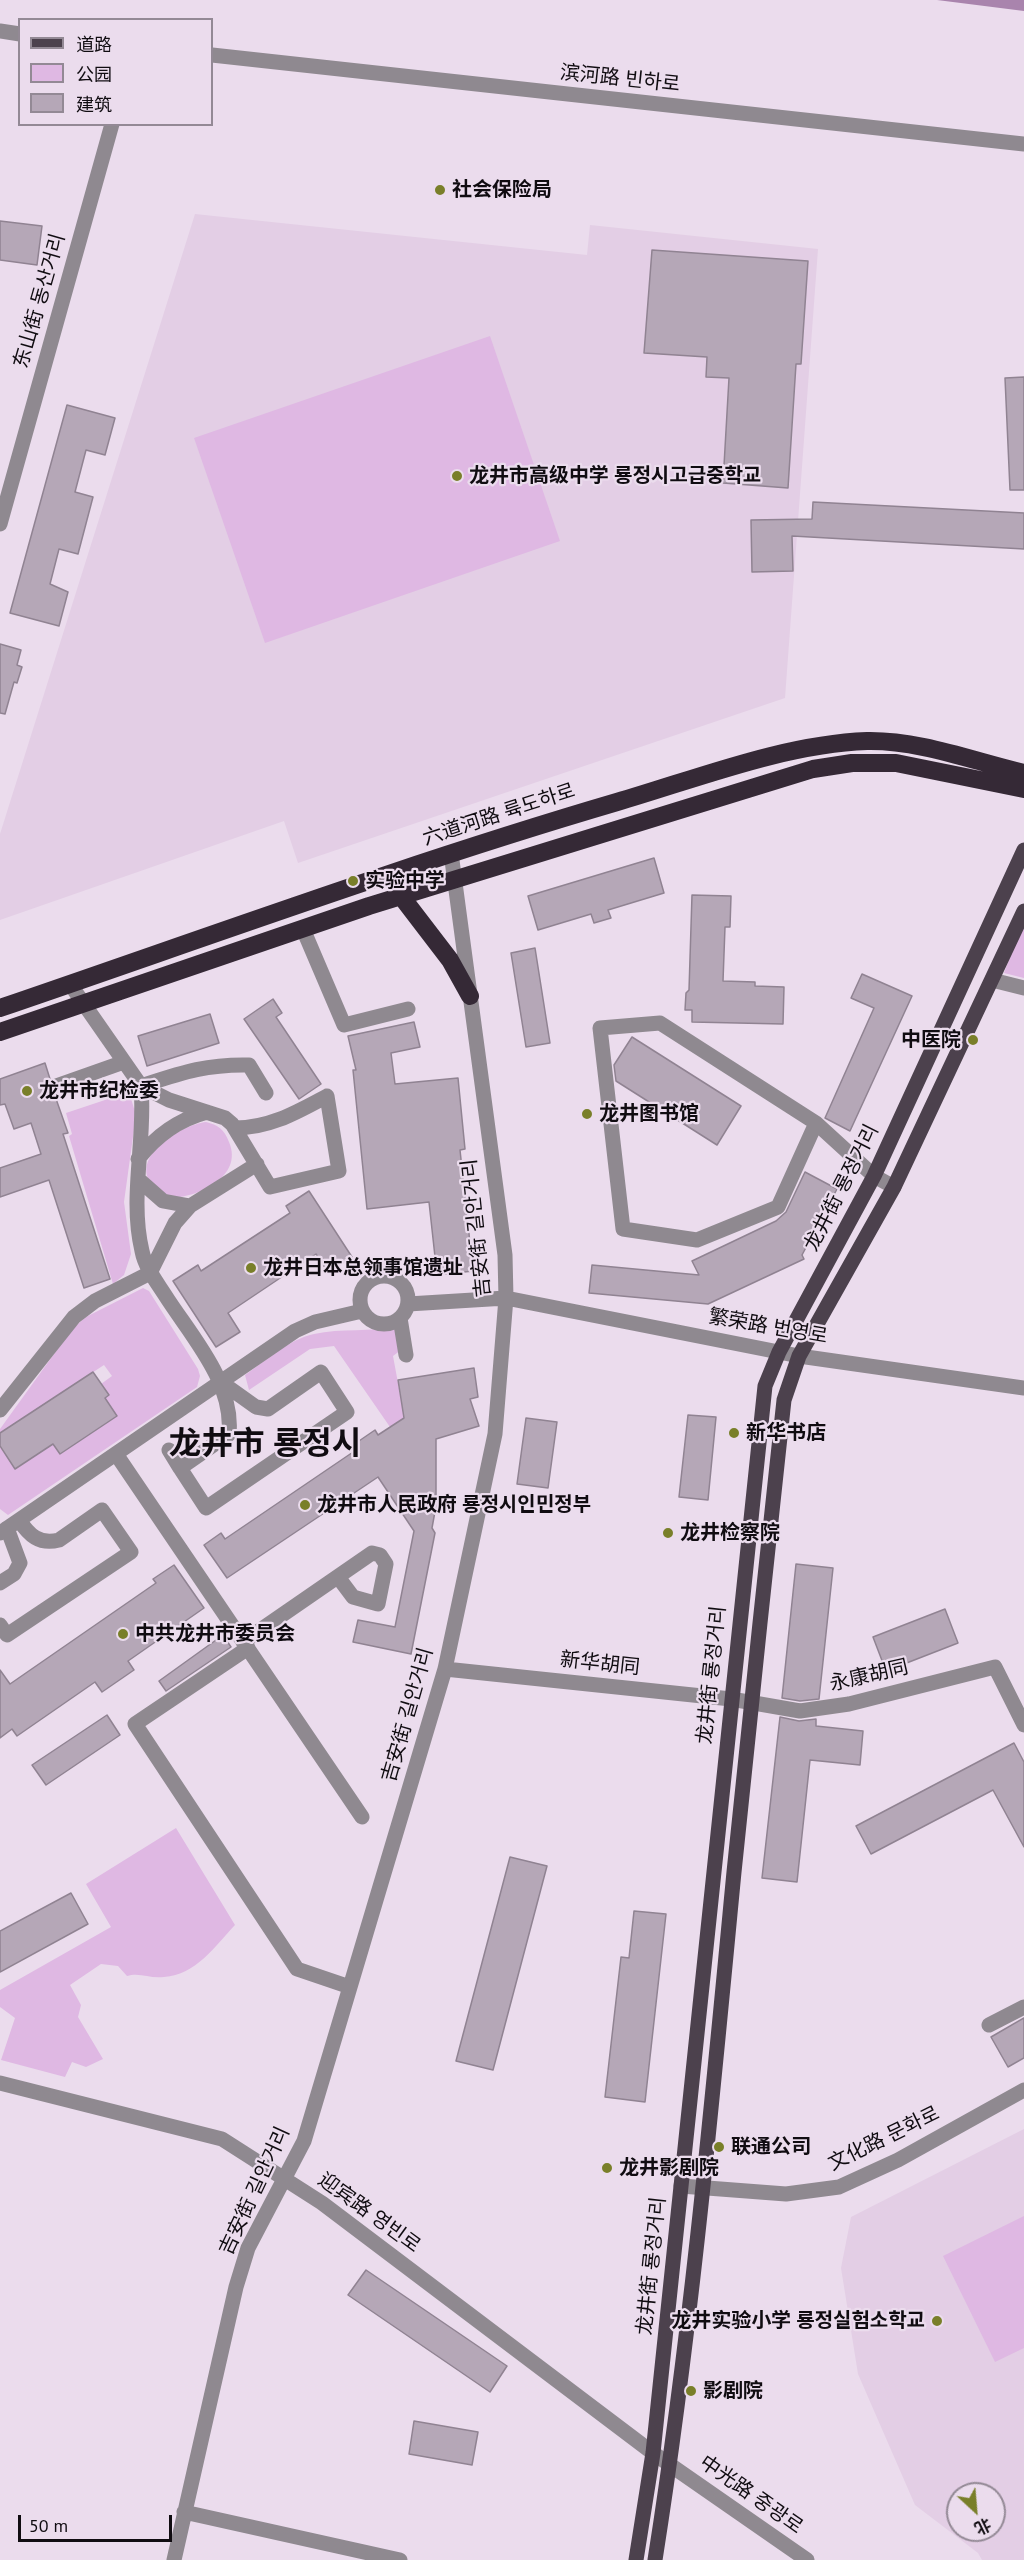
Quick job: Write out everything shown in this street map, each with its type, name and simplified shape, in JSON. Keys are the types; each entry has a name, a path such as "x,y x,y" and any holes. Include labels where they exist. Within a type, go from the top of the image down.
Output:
{"highway":[{"name":"六道河路 륙도하로","path":"0,1008 451,853 737,766 826,745 868,741 906,744 1024,773"},
{"path":"0,1032 401,896 813,769 852,763 896,763 1024,789"},
{"path":"401,896 450,960 470,996"}],"main road":[{"name":"龙井街 룡정거리","path":"636,2560 653,2453 759,1415 765,1386 779,1352 874,1176 1024,850"},
{"name":"龙井街 룡정거리","path":"655,2560 670,2465 704,2188 751,1702 784,1400 799,1356 894,1187 1024,911"}],"street":[{"path":"0,31 18,33"},
{"name":"滨河路 빈하로","path":"213,55 1024,144"},
{"name":"东山街 동산거리","path":"0,524 111,126"},
{"name":"吉安街 길안거리","path":"174,2560 236,2287 248,2248 304,2141 445,1669 495,1434 506,1298 504,1255 451,853"},
{"path":"303,929 344,1025 408,1008"},
{"path":"992,980 1024,988"},
{"path":"70,984 141,1086 177,1103 210,1111 225,1118 235,1128 270,1187 339,1171 327,1096 282,1120 254,1128 235,1128"},
{"path":"816,1123 778,1207 697,1240 623,1229 600,1028 660,1023 816,1123 874,1176 894,1187"},
{"path":"56,1086 124,1062"},
{"path":"141,1086 206,1066 249,1065 266,1094"},
{"path":"141,1086 143,1107 138,1179 142,1251 150,1273 221,1382 229,1408 229,1434 180,1468"},
{"path":"138,1159 160,1134 186,1118 210,1111"},
{"path":"0,1410 74,1317 95,1301 150,1273 175,1223 190,1206 257,1164"},
{"path":"138,1179 163,1201 190,1206"},
{"path":"386,1276 400,1282 405,1288 408,1304 400,1318 393,1323 377,1324 362,1311 361,1291 371,1279 386,1276"},
{"name":"繁荣路 번영로","path":"408,1304 506,1298 799,1356 1024,1388"},
{"path":"9,1527 295,1331 315,1322 362,1311"},
{"path":"400,1318 406,1355"},
{"path":"169,1450 206,1508 347,1412 321,1372 268,1409 256,1407 221,1382"},
{"path":"116,1454 362,1817"},
{"path":"0,1625 7,1635 131,1552 102,1510 59,1540 51,1542 37,1539 28,1533 9,1527"},
{"path":"0,1583 14,1574 20,1563 9,1527"},
{"path":"338,1577 135,1724 297,1969 350,1987"},
{"name":"永康胡同","path":"751,1702 800,1711 849,1704 995,1667 1024,1725"},
{"name":"新华胡同","path":"445,1669 751,1702"},
{"path":"989,2025 1024,2007"},
{"name":"迎宾路 영빈로","path":"0,2083 222,2139 322,2203 670,2465"},
{"name":"文化路 문화로","path":"681,2186 786,2194 838,2187 898,2160 1024,2090"},
{"name":"中光路 중광로","path":"670,2465 807,2560"},
{"path":"184,2512 400,2560"}],"shaded area":[{"path":"937,0 1024,0 1024,11"},
{"name":"龙井市高级中学 룡정시고급중학교","path":"195,214 587,255 590,225 818,249 785,698 298,863 284,821 0,920 0,834"},
{"name":"龙井实验小学 룡정실험소학교","path":"1024,2129 1024,2560 982,2560 978,2553 964,2542 1006,2542 1006,2482 946,2482 946,2529 915,2505 858,2374 841,2268 851,2217"}],"green space":[{"path":"490,336 560,541 265,643 194,438"},
{"path":"1024,919 1024,978 1004,973"},
{"path":"129,1092 136,1115 124,1202 131,1254 124,1275 113,1284 69,1136 72,1134 66,1113"},
{"path":"206,1122 220,1128 225,1134 232,1154 230,1166 224,1175 204,1190 169,1198 153,1187 147,1175 147,1164 152,1154 172,1136 196,1124"},
{"path":"143,1288 149,1291 198,1369 200,1376 197,1387 8,1515 0,1509 0,1446 15,1468 53,1444 60,1454 117,1416 105,1398 108,1395 101,1384 112,1376 104,1365 0,1433 0,1429 72,1329 86,1317"},
{"path":"398,1327 401,1350 393,1356 405,1421 390,1427 334,1346 310,1349 249,1390 245,1375 278,1351 304,1337 324,1332"},
{"path":"176,1828 235,1925 204,1958 186,1971 175,1975 127,1976 118,1966 101,1964 70,1985 81,2005 78,2017 103,2059 86,2067 72,2062 65,2077 1,2060 15,2018 0,2007 0,1990 111,1927 86,1884"},
{"path":"1024,2216 1024,2348 995,2362 943,2256"}],"building":[{"path":"0,221 42,226 37,265 0,260"},
{"path":"652,250 808,261 801,364 796,364 788,488 723,483 729,378 706,377 707,357 644,353"},
{"path":"1024,377 1024,490 1010,490 1005,378"},
{"path":"67,405 115,418 105,455 86,450 75,492 93,497 78,554 59,549 50,584 68,592 59,626 10,613"},
{"path":"813,502 1024,513 1024,549 792,536 793,571 752,572 751,520 812,519"},
{"path":"0,644 21,650 17,665 22,667 17,683 14,682 5,714 0,713"},
{"path":"654,858 664,893 608,910 611,918 594,923 591,914 538,930 528,896"},
{"path":"692,895 731,896 730,927 725,927 723,981 755,982 755,986 784,987 783,1024 692,1022 692,1010 685,1010 686,993 689,990"},
{"path":"535,948 550,1043 526,1047 511,953"},
{"path":"862,974 912,996 850,1131 825,1118 874,1008 851,998"},
{"path":"273,999 282,1013 276,1017 321,1084 299,1099 244,1019"},
{"path":"210,1014 219,1043 147,1066 138,1036"},
{"path":"414,1022 420,1047 391,1053 395,1084 458,1078 465,1149 460,1150 473,1271 437,1275 429,1202 367,1209 353,1070 356,1070 348,1036"},
{"path":"632,1037 741,1106 717,1145 616,1081 614,1065"},
{"path":"45,1063 50,1079 47,1089 55,1096 68,1133 63,1134 110,1279 84,1288 49,1180 0,1197 0,1168 41,1154 31,1123 14,1129 5,1104 0,1105 0,1079"},
{"path":"805,1172 837,1189 802,1255 804,1259 708,1304 589,1293 592,1265 699,1275 692,1261 776,1221 786,1212"},
{"name":"龙井日本总领事馆遗址","path":"309,1191 352,1257 328,1272 316,1254 228,1313 240,1332 216,1347 173,1281 198,1265 201,1271 290,1213 286,1206"},
{"path":"474,1368 478,1397 470,1399 479,1426 436,1439 436,1506 432,1528 435,1533 411,1654 353,1642 358,1620 395,1627 414,1531 378,1477 227,1578 204,1545 221,1533 225,1539 359,1448 356,1443 375,1430 378,1435 404,1418 398,1380"},
{"path":"93,1372 109,1395 105,1398 117,1416 60,1454 53,1444 15,1469 0,1446 0,1433"},
{"path":"688,1415 716,1417 708,1500 679,1497"},
{"path":"526,1418 557,1422 548,1488 517,1484"},
{"path":"796,1564 833,1568 819,1699 800,1701 782,1698"},
{"name":"中共龙井市委员会","path":"174,1565 204,1608 128,1661 134,1670 102,1692 95,1682 17,1736 12,1729 0,1738 0,1670 10,1684 156,1583 153,1579"},
{"path":"945,1609 958,1643 886,1671 873,1637"},
{"path":"223,1635 231,1647 166,1691 159,1681"},
{"path":"107,1715 120,1735 46,1785 32,1765"},
{"path":"780,1717 799,1721 816,1719 816,1726 863,1731 860,1765 810,1760 797,1882 762,1878"},
{"path":"1014,1743 1024,1762 1024,1847 993,1790 871,1854 856,1826"},
{"path":"510,1857 547,1866 493,2070 456,2061"},
{"path":"71,1893 88,1924 0,1972 0,1931"},
{"path":"634,1911 666,1914 645,2102 605,2097 621,1957 629,1958"},
{"path":"1024,2018 1024,2058 1008,2067 991,2037"},
{"path":"366,2270 507,2366 490,2392 348,2295"},
{"path":"414,2421 478,2432 472,2465 409,2454"}],"place":[{"name":"社会保险局","path":"440,190"},
{"name":"龙井市高级中学 룡정시고급중학교","path":"457,476"},
{"name":"实验中学","path":"353,881"},
{"name":"中医院","path":"973,1040"},
{"name":"龙井市纪检委","path":"27,1091"},
{"name":"龙井图书馆","path":"587,1114"},
{"name":"龙井日本总领事馆遗址","path":"251,1268"},
{"name":"新华书店","path":"734,1433"},
{"name":"龙井市人民政府 룡정시인민정부","path":"305,1505"},
{"name":"龙井检察院","path":"668,1533"},
{"name":"中共龙井市委员会","path":"123,1634"},
{"name":"联通公司","path":"719,2147"},
{"name":"龙井影剧院","path":"607,2168"},
{"name":"龙井实验小学 룡정실험소학교","path":"937,2321"},
{"name":"影剧院","path":"691,2391"}],"district":[{"name":"龙井市 룡정시","path":"265,1445"}]}
